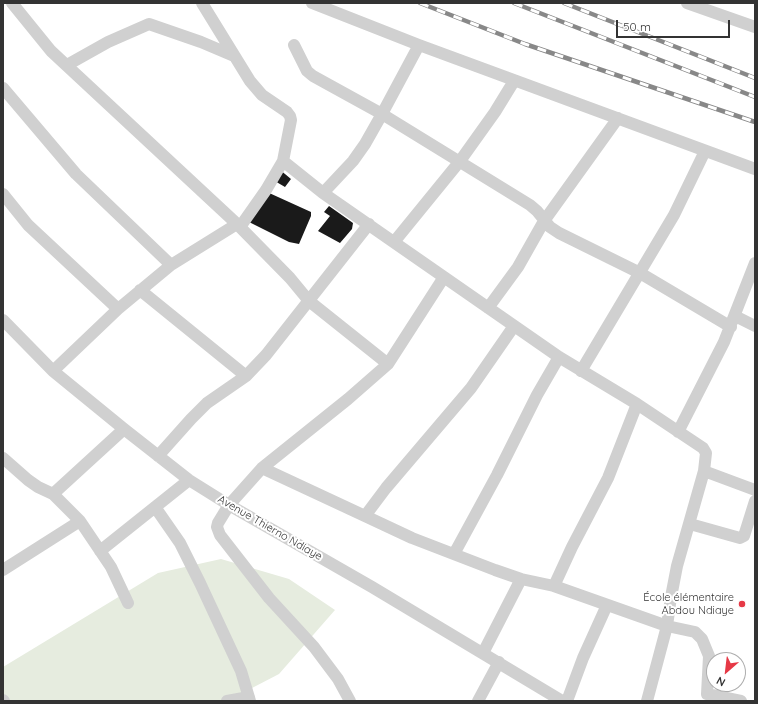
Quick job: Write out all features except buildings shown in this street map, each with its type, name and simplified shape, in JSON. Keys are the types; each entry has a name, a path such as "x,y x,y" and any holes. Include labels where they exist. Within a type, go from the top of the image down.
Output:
{"street":[{"path":"12,3 51,51 239,225 290,278 309,301 388,364"},
{"path":"53,370 118,309 172,265 239,225 266,190 283,161 291,126 290,116 287,112 262,95 250,81 202,3"},
{"path":"312,3 418,45 755,169"},
{"path":"687,3 755,27"},
{"path":"67,65 108,42 149,24 201,42 234,56"},
{"path":"294,45 307,71 313,76 382,114 530,205 550,227 559,233 733,321 755,326"},
{"path":"323,193 353,161 365,144 418,45"},
{"path":"394,242 460,161 495,112 514,80"},
{"path":"3,88 76,174 172,265"},
{"path":"488,308 518,267 544,221 618,118"},
{"path":"581,371 674,214 705,151"},
{"path":"283,161 323,193 559,357 637,404 703,448 706,453 704,471 677,566 667,626 647,701"},
{"path":"3,194 28,225 118,309"},
{"path":"158,456 207,403 246,376 272,349 369,224"},
{"path":"678,432 733,321 755,263"},
{"path":"350,701 338,679 314,647 269,598 220,536 217,531 218,523 229,505 262,468 348,399 388,364 444,277"},
{"path":"140,290 246,376"},
{"name":"Avenue Thierno Ndiaye","path":"3,320 53,370 124,429 189,480 229,505 499,662 562,701"},
{"path":"364,516 471,388 514,326"},
{"path":"454,554 500,469 537,395 559,357"},
{"path":"554,586 566,559 608,478 637,404"},
{"path":"53,494 124,429"},
{"path":"3,458 28,480 53,494 80,521 112,567 128,603"},
{"path":"262,468 412,538 454,554 521,579 554,586 667,626 695,632 702,639 709,656 707,694 741,701"},
{"path":"704,471 755,490"},
{"path":"100,551 189,480"},
{"path":"690,524 740,538 744,536 755,501"},
{"path":"155,507 184,550 241,670 249,699 232,701"},
{"path":"3,570 80,521"},
{"path":"483,653 521,579"},
{"path":"568,701 583,658 607,605"},
{"path":"478,701 499,662"}],"shaded area":[{"path":"221,559 289,579 335,610 279,674 227,701 3,701 3,667 158,573"}],"railway":[{"path":"420,3 525,44 755,122"},
{"path":"514,3 755,97"},
{"path":"564,3 755,78"}],"place":[{"name":"École élémentaire Abdou Ndiaye","path":"742,604"}]}
